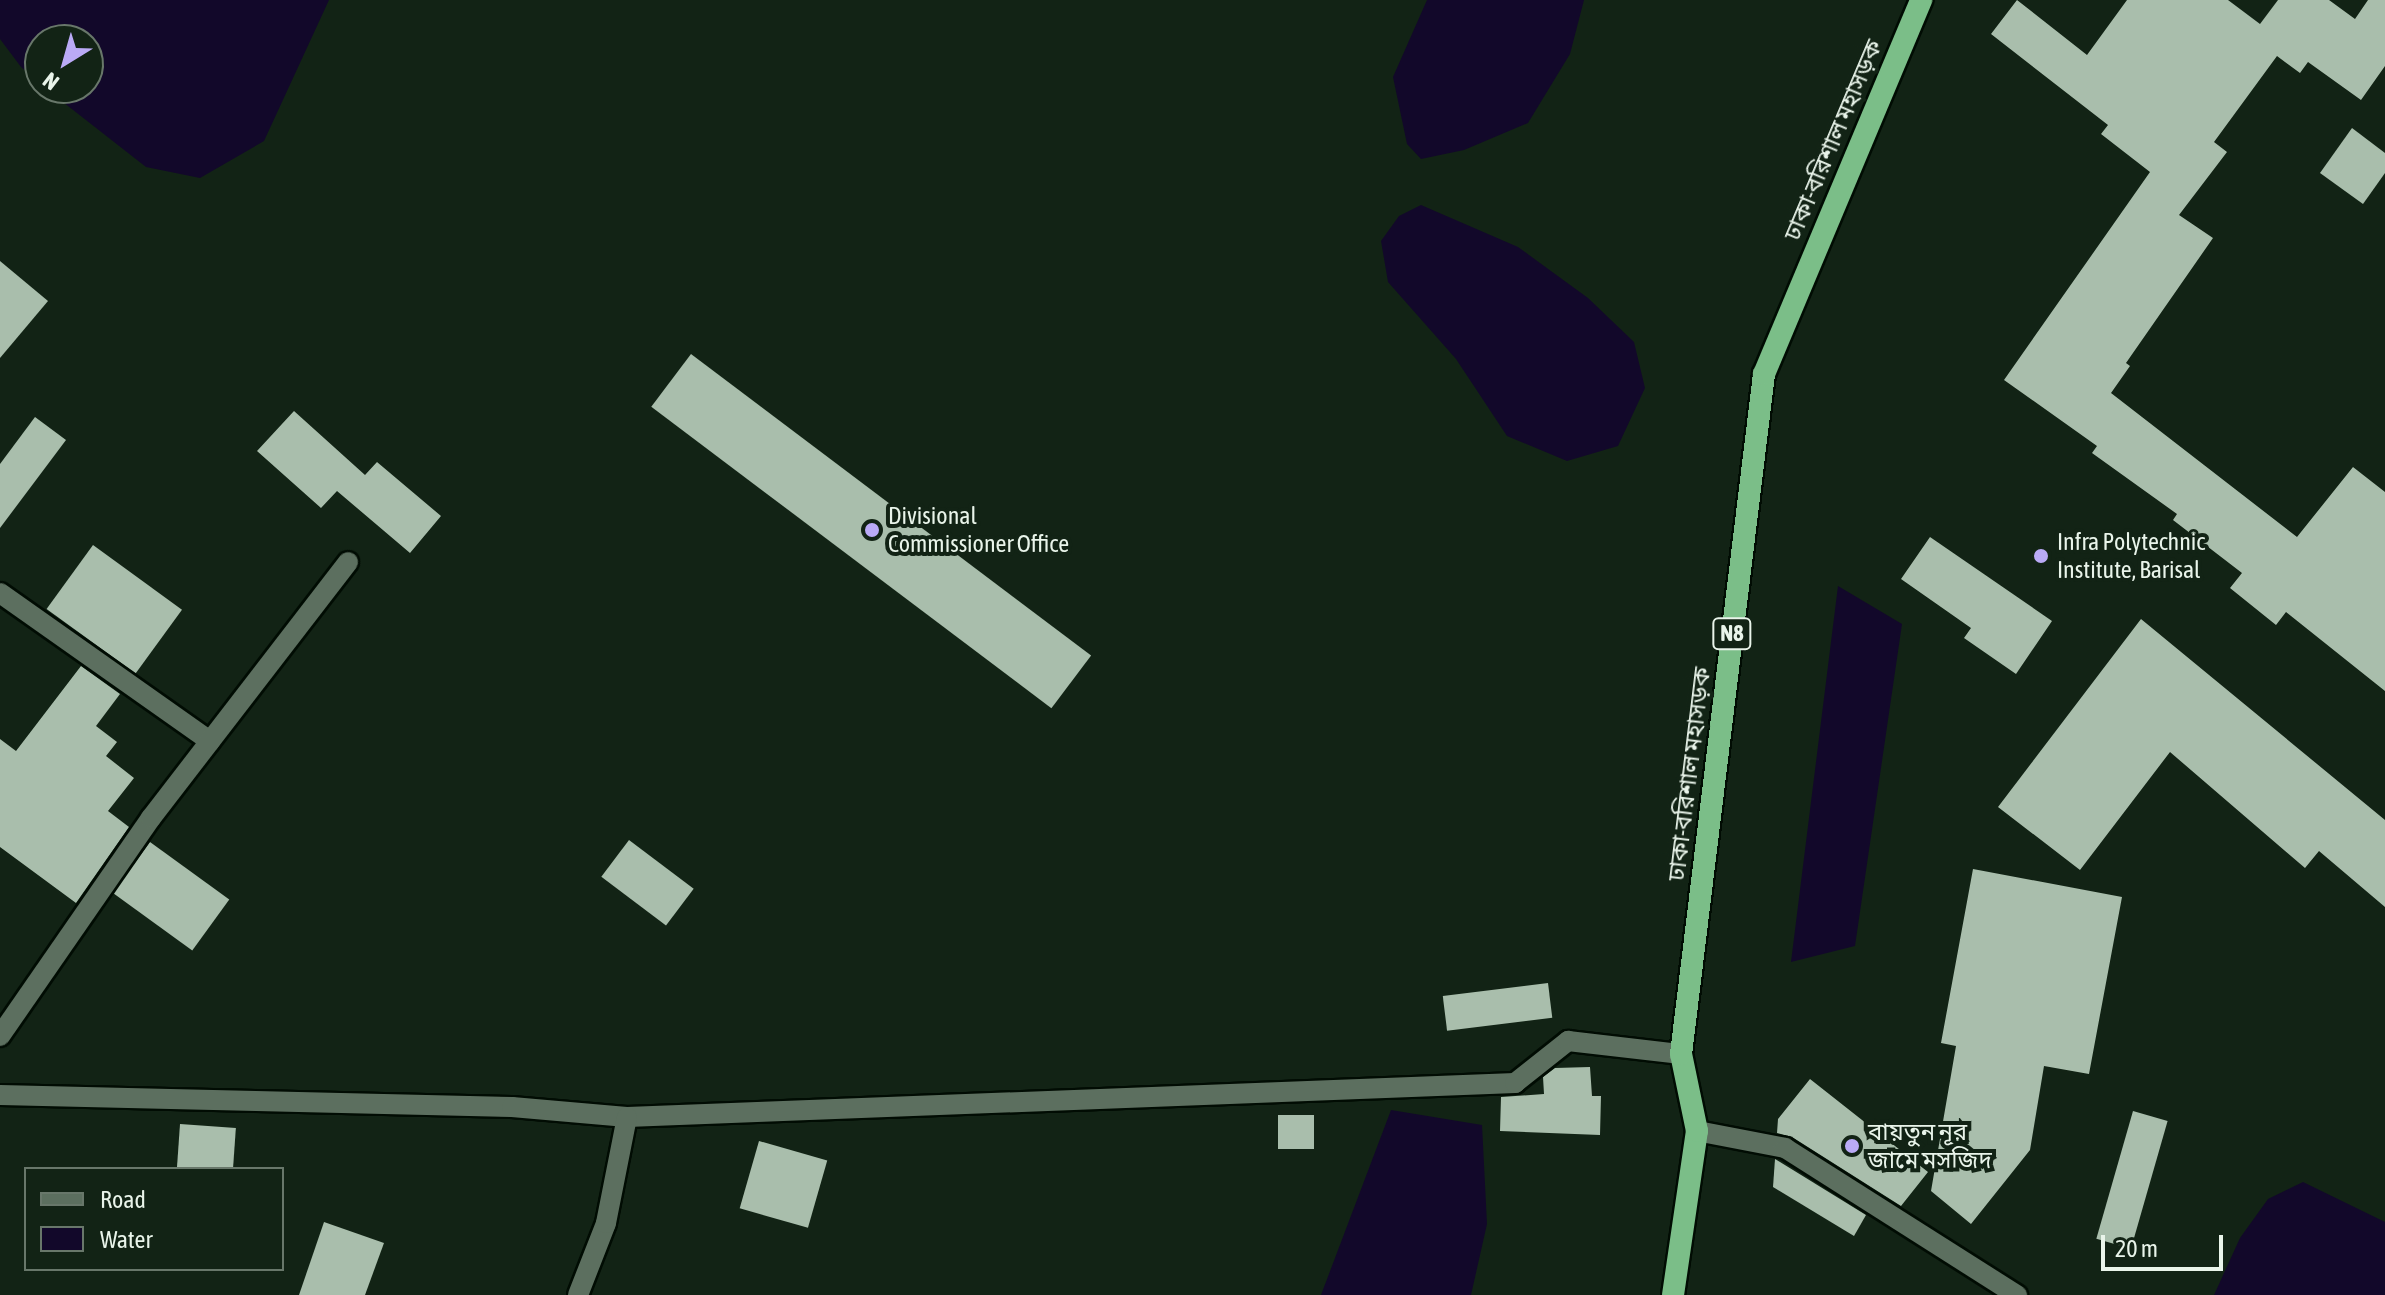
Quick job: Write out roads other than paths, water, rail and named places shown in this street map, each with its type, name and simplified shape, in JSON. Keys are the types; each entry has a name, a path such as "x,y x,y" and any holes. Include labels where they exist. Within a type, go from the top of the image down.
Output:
{"highway":[{"name":"ঢাকা-বরিশাল মহাসড়ক","path":"1673,1295 1697,1131 1681,1054 1764,374 1921,0"}],"street":[{"path":"0,1036 81,914 348,562"},
{"path":"0,593 210,741"},
{"path":"0,1095 512,1107 627,1117 1515,1083 1568,1041 1681,1054"},
{"path":"578,1295 606,1223 627,1117"},
{"path":"1697,1131 1785,1148 2017,1295"}],"water":[{"path":"0,0 329,0 264,141 200,178 146,167 65,104 104,104 104,24 24,24 24,70 0,39"},
{"path":"1427,0 1584,0 1570,54 1528,123 1464,150 1421,159 1407,144 1393,77"},
{"path":"1421,205 1518,247 1588,298 1634,342 1645,388 1618,446 1567,461 1507,436 1456,359 1388,282 1381,241 1399,216"},
{"path":"1838,586 1902,624 1855,946 1791,962"},
{"path":"1391,1110 1482,1125 1487,1224 1471,1295 1321,1295"},
{"path":"2303,1182 2385,1222 2385,1295 2214,1295 2240,1238 2268,1199"}],"place":[{"name":"Divisional Commissioner Office","path":"872,530"},
{"name":"Infra Polytechnic Institute, Barisal","path":"2041,556"},
{"name":"বায়তুন নূর জামে মসজিদ","path":"1852,1146"}]}
